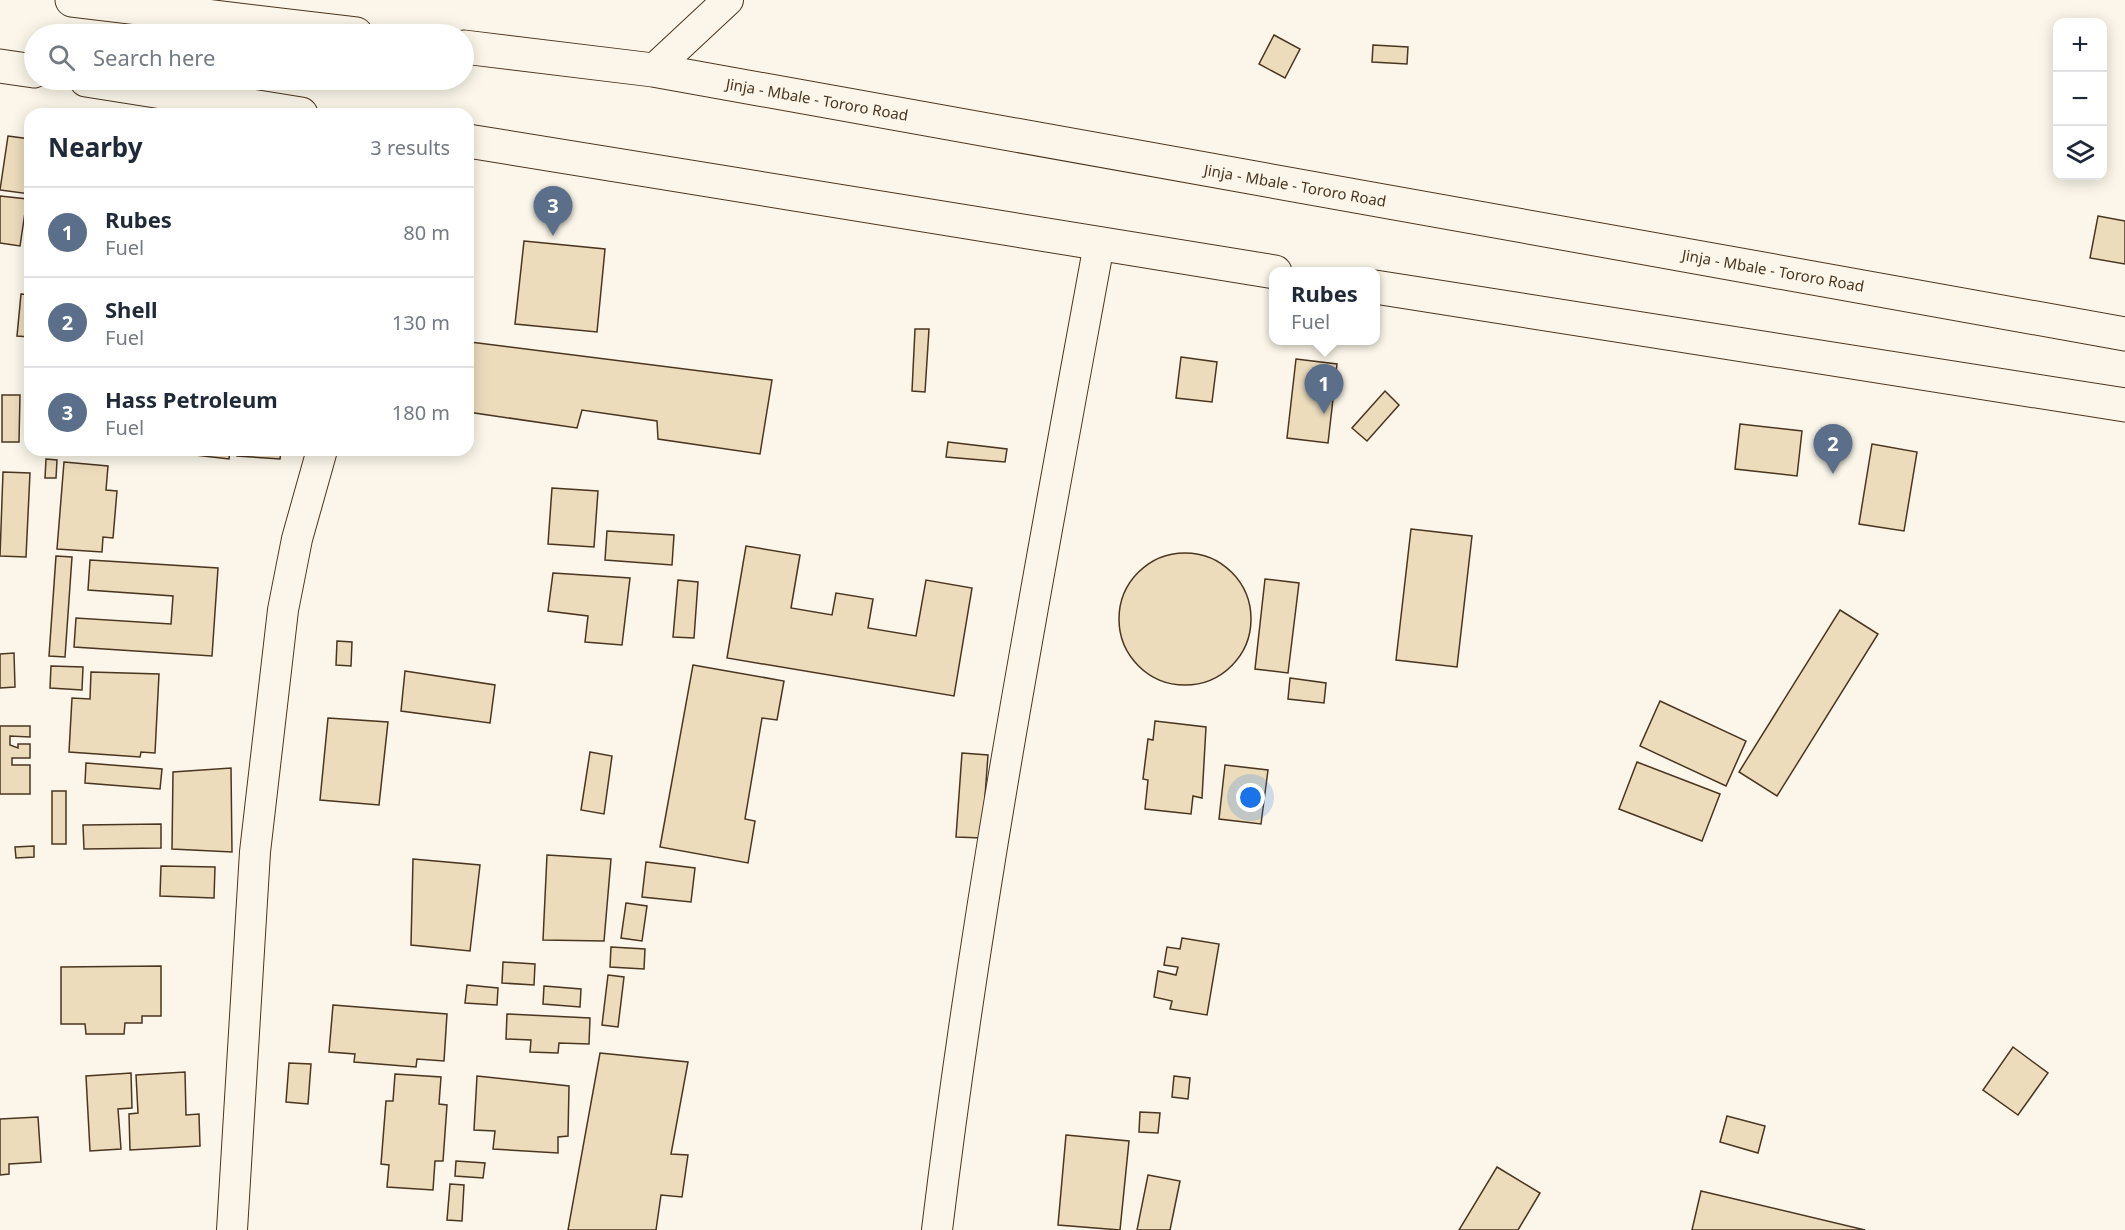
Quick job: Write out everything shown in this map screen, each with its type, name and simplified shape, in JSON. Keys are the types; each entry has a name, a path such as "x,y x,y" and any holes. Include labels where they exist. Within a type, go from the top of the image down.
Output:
{"highway":[{"path":"72,0 272,24"},
{"name":"Jinja - Mbale - Tororo Road","path":"474,49 653,70 2125,334"},
{"path":"0,66 24,70"},
{"path":"149,90 263,108"},
{"path":"474,142 1269,271"},
{"path":"1380,288 2125,405"}],"street":[{"path":"653,70 728,0"},
{"path":"937,1230 956,1072 988,866 1098,244"},
{"path":"232,1230 255,852 283,610 297,539 320,456"}],"building":[{"path":"1274,35 1300,49 1285,78 1259,64"},
{"path":"1373,45 1408,47 1407,64 1372,62"},
{"path":"8,136 24,138 24,193 0,190"},
{"path":"0,196 24,199 20,246 0,243"},
{"path":"2098,216 2125,221 2125,264 2090,258"},
{"path":"524,241 605,249 597,332 515,324"},
{"path":"21,294 24,294 24,337 17,336"},
{"path":"915,329 929,329 925,392 912,391"},
{"path":"474,343 772,380 760,454 658,439 657,421 582,410 577,428 474,413"},
{"path":"1181,357 1217,362 1212,402 1176,398"},
{"path":"1296,359 1337,364 1328,443 1287,438"},
{"path":"1385,391 1399,405 1367,441 1352,428"},
{"path":"2,395 20,395 19,442 2,442"},
{"path":"1740,424 1802,431 1797,476 1735,469"},
{"path":"948,442 1007,449 1005,462 946,457"},
{"path":"1872,444 1917,452 1904,531 1859,524"},
{"path":"203,456 229,456 229,459"},
{"path":"237,456 280,456 280,459"},
{"path":"46,459 57,460 56,478 45,478"},
{"path":"64,462 108,466 106,490 117,491 113,538 103,537 102,552 57,549"},
{"path":"3,472 30,473 26,557 0,556"},
{"path":"552,488 598,491 594,547 548,544"},
{"path":"1411,529 1472,536 1457,667 1396,660"},
{"path":"607,531 674,535 672,565 605,560"},
{"path":"746,546 800,555 791,608 832,615 836,593 873,599 868,628 916,636 926,580 972,588 954,696 727,658"},
{"path":"1185,553 1210,558 1232,572 1246,594 1251,619 1246,644 1232,666 1210,680 1185,685 1160,680 1138,666 1124,644 1119,619 1124,594 1138,572 1160,558"},
{"path":"56,556 72,557 65,657 49,656"},
{"path":"90,560 218,568 212,656 74,647 76,618 171,624 173,596 88,590"},
{"path":"553,573 630,578 622,645 585,642 588,616 548,611"},
{"path":"1265,579 1299,583 1288,673 1255,669"},
{"path":"678,580 698,582 694,638 673,637"},
{"path":"1840,610 1878,634 1777,796 1739,772"},
{"path":"337,641 352,642 351,666 336,665"},
{"path":"14,653 15,687 0,688 0,654"},
{"path":"693,665 784,681 777,720 762,718 745,819 755,821 748,863 660,847"},
{"path":"51,666 83,667 82,690 50,688"},
{"path":"405,671 495,685 490,723 401,711"},
{"path":"91,672 159,674 155,753 141,752 140,757 69,752 72,698 90,699"},
{"path":"1290,678 1326,683 1324,703 1288,699"},
{"path":"1660,701 1746,741 1726,786 1640,746"},
{"path":"328,718 388,722 379,805 320,800"},
{"path":"1155,721 1206,727 1202,798 1193,796 1191,814 1145,809 1148,780 1143,779 1148,739 1153,740"},
{"path":"0,726 30,726 30,737 10,736 10,745 18,748 18,744 30,744 30,758 12,758 12,765 30,765 30,794 0,794"},
{"path":"590,752 612,756 604,814 581,810"},
{"path":"962,753 988,755 982,838 956,837"},
{"path":"1637,762 1720,794 1702,841 1619,809"},
{"path":"86,763 162,769 160,789 85,783"},
{"path":"1225,765 1268,770 1261,824 1219,819"},
{"path":"231,768 232,852 172,849 173,772"},
{"path":"52,791 66,791 66,844 52,844"},
{"path":"161,824 161,848 84,849 83,825"},
{"path":"34,846 34,857 16,858 15,847"},
{"path":"547,855 611,859 604,941 543,940"},
{"path":"413,859 480,865 470,951 411,945"},
{"path":"646,862 695,868 691,902 642,897"},
{"path":"161,866 215,867 214,898 160,896"},
{"path":"626,903 647,906 642,941 621,938"},
{"path":"1182,938 1219,944 1207,1015 1170,1009 1172,1001 1154,997 1158,971 1176,975 1178,967 1164,965 1167,947 1180,949"},
{"path":"611,947 645,949 644,969 610,967"},
{"path":"503,962 535,964 534,985 502,983"},
{"path":"161,966 161,1016 142,1016 142,1023 125,1023 124,1034 86,1034 85,1024 61,1024 61,967"},
{"path":"608,975 624,977 618,1027 602,1025"},
{"path":"467,985 498,988 497,1005 465,1003"},
{"path":"544,986 581,989 580,1007 543,1004"},
{"path":"333,1005 447,1014 444,1061 417,1059 416,1067 354,1062 355,1054 329,1052"},
{"path":"507,1014 590,1018 589,1044 559,1043 558,1053 530,1052 531,1040 506,1039"},
{"path":"2013,1047 2048,1073 2018,1115 1983,1090"},
{"path":"600,1053 688,1062 671,1154 688,1155 682,1197 661,1195 656,1230 568,1230"},
{"path":"289,1063 311,1064 308,1104 286,1102"},
{"path":"185,1072 186,1115 199,1114 200,1146 130,1150 129,1114 138,1113 136,1075"},
{"path":"131,1073 132,1108 118,1109 121,1149 90,1151 86,1076"},
{"path":"395,1074 441,1077 439,1104 447,1105 443,1161 435,1161 433,1190 387,1187 389,1165 381,1164 386,1101 393,1101"},
{"path":"477,1076 569,1086 568,1136 558,1137 558,1153 493,1149 495,1131 474,1130"},
{"path":"1174,1076 1190,1078 1188,1099 1172,1097"},
{"path":"1140,1112 1160,1113 1158,1133 1139,1132"},
{"path":"1727,1116 1765,1126 1758,1153 1720,1142"},
{"path":"38,1117 41,1162 9,1164 9,1174 0,1175 0,1119"},
{"path":"1066,1135 1129,1141 1120,1230 1058,1225"},
{"path":"456,1161 485,1163 483,1178 455,1176"},
{"path":"1497,1167 1540,1193 1518,1230 1459,1230"},
{"path":"1148,1175 1180,1181 1170,1230 1137,1230"},
{"path":"450,1184 464,1185 462,1221 447,1220"},
{"path":"1701,1191 1865,1230 1692,1230"}],"place":[{"name":"Hass Petroleum","path":"553,236"},
{"name":"Rubes","path":"1324,414"},
{"name":"Shell","path":"1833,474"}]}
